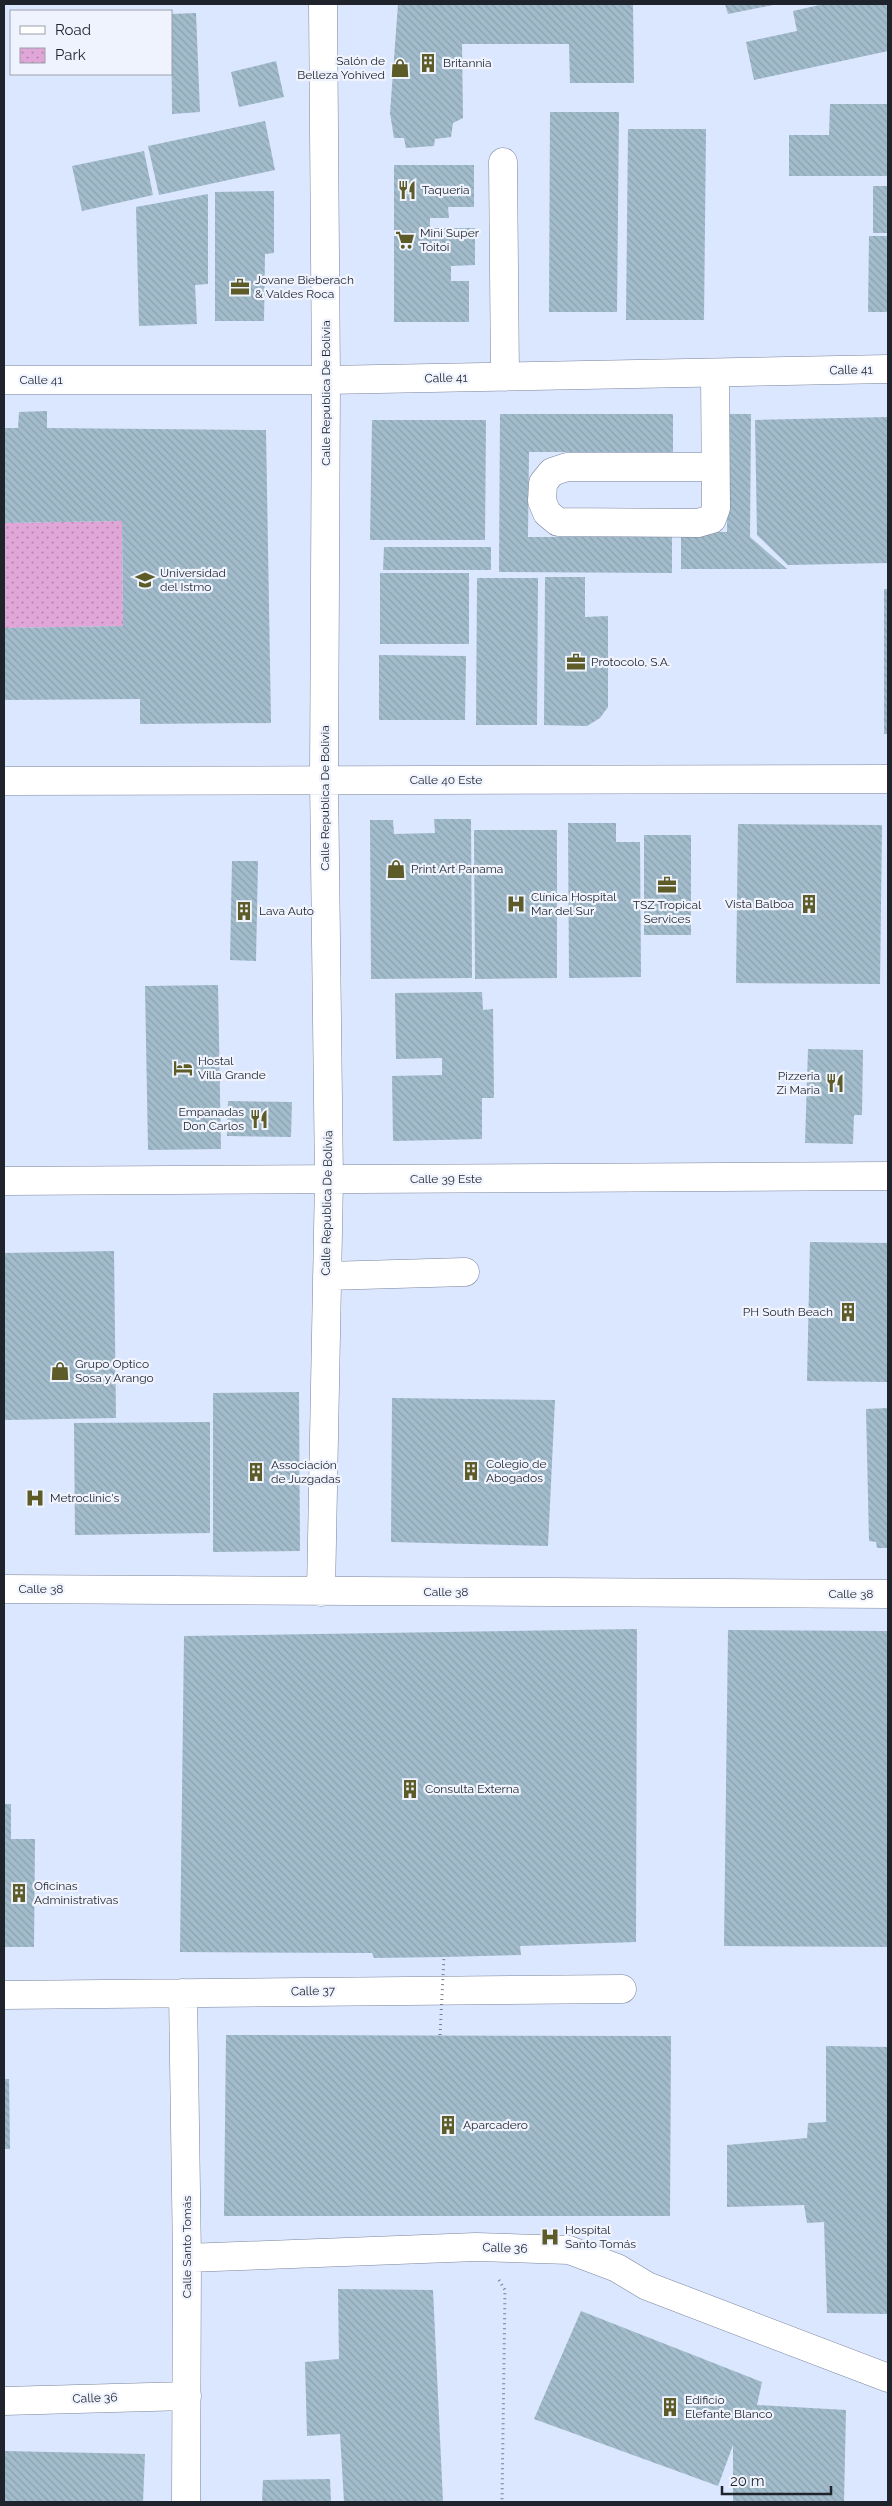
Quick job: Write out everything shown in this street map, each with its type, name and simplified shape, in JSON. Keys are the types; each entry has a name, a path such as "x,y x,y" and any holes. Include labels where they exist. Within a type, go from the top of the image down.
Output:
{"street":[{"name":"Calle Republica De Bolivia","path":"320,1592 329,1180 324,780 326,380 323,4"},
{"path":"503,162 505,377"},
{"name":"Calle 41","path":"4,380 326,380 888,369"},
{"path":"715,372 716,508 712,519 698,523 558,522 546,513 542,501 543,483 552,472 567,467 715,467"},
{"name":"Calle 40 Este","path":"4,782 888,779"},
{"name":"Calle 39 Este","path":"4,1181 888,1176"},
{"path":"327,1276 465,1272"},
{"name":"Calle 38","path":"4,1589 888,1594"},
{"name":"Calle 37","path":"4,1996 183,1992 622,1989"},
{"name":"Calle Santo Tomás","path":"183,1992 188,2258 186,2502"},
{"name":"Calle 36","path":"188,2258 476,2247 569,2250 617,2268 647,2286 888,2378"},
{"name":"Calle 36","path":"4,2401 187,2396"}],"path":[{"path":"440,2035 444,1957"},
{"path":"476,2247 506,2290 502,2502"}],"green space":[{"path":"122,521 123,626 4,628 4,523"}],"building":[{"name":"Britannia","path":"398,4 633,4 634,83 570,83 569,44 462,44 463,118 453,123 451,137 435,139 434,146 406,148 404,138 394,138 390,113"},
{"path":"725,4 772,4 773,5 728,14"},
{"path":"824,4 888,4 888,51 754,80 746,42 797,31 793,11"},
{"path":"196,13 200,112 172,114 172,14"},
{"path":"276,61 284,97 239,107 231,72"},
{"path":"830,104 888,104 888,176 789,176 789,135 829,135"},
{"path":"550,112 619,112 617,312 549,312"},
{"path":"265,121 275,170 159,195 148,146"},
{"path":"628,129 706,129 704,320 626,320"},
{"path":"144,151 153,195 82,211 72,166"},
{"path":"394,165 474,165 474,207 448,207 449,218 430,218 430,228 475,228 475,265 451,266 451,281 469,281 469,322 394,322"},
{"path":"873,186 888,186 888,233 873,233"},
{"name":"Jovane Bieberach & Valdes Roca","path":"274,191 274,253 265,254 264,321 215,321 215,192"},
{"path":"208,194 208,284 195,285 197,324 139,326 136,207"},
{"path":"869,236 888,236 888,312 868,312"},
{"name":"Universidad del Istmo","path":"47,411 47,428 266,430 271,723 140,724 140,699 4,700 4,628 123,626 122,521 4,523 4,428 18,428 19,412"},
{"path":"500,414 673,414 673,452 529,452 528,537 672,537 672,573 499,572"},
{"path":"728,414 751,414 750,537 787,569 681,569 681,532 727,532"},
{"path":"888,417 888,563 788,565 757,535 755,420"},
{"path":"372,420 486,420 485,540 370,540"},
{"path":"384,547 491,547 491,570 383,570"},
{"path":"380,573 469,573 469,644 380,644"},
{"name":"Protocolo, S.A.","path":"545,577 585,577 585,617 608,616 608,707 600,718 587,726 544,725"},
{"path":"477,578 538,578 537,725 476,725"},
{"path":"884,589 888,589 888,734 884,734"},
{"path":"379,655 466,656 465,720 379,720"},
{"path":"434,819 471,819 472,978 371,979 370,820 393,820 394,834 435,833"},
{"path":"568,823 616,823 616,842 640,842 641,977 569,978"},
{"name":"Vista Balboa","path":"738,824 882,825 880,984 736,983"},
{"name":"Clínica Hospital Mar del Sur","path":"474,830 557,830 557,978 475,979"},
{"name":"TSZ Tropical Services","path":"644,835 691,835 691,935 644,935"},
{"name":"Lava Auto","path":"232,861 258,861 256,961 230,960"},
{"name":"Hostal Villa Grande","path":"218,985 221,1149 148,1150 145,986"},
{"path":"482,992 483,1010 493,1009 494,1098 482,1098 482,1139 393,1141 392,1076 442,1075 442,1058 396,1059 395,993"},
{"name":"Pizzeria Zi Maria","path":"808,1049 863,1050 862,1115 854,1115 853,1144 805,1143"},
{"name":"Empanadas Don Carlos","path":"228,1101 292,1102 291,1137 227,1136"},
{"name":"PH South Beach","path":"810,1242 888,1243 888,1382 807,1381"},
{"name":"Grupo Optico Sosa y Arango","path":"114,1251 116,1418 5,1420 4,1253"},
{"name":"Associación de Juzgadas","path":"299,1392 300,1551 213,1552 213,1393"},
{"name":"Colegio de Abogados","path":"392,1398 555,1400 548,1546 391,1542"},
{"path":"888,1408 888,1548 877,1548 876,1542 869,1541 866,1409"},
{"path":"210,1422 210,1533 75,1535 74,1423"},
{"name":"Consulta Externa","path":"637,1629 636,1942 520,1946 521,1955 444,1957 374,1958 372,1953 180,1952 184,1636"},
{"path":"728,1630 888,1631 888,1947 724,1946"},
{"name":"Oficinas Administrativas","path":"4,1804 11,1804 11,1839 35,1839 34,1947 4,1947"},
{"name":"Aparcadero","path":"226,2035 671,2036 670,2216 224,2216"},
{"path":"826,2046 888,2047 888,2314 827,2313 824,2222 807,2223 804,2205 727,2207 727,2145 807,2138 808,2123 826,2122"},
{"path":"4,2079 9,2079 10,2149 4,2149"},
{"path":"338,2289 433,2290 443,2502 344,2502 340,2434 307,2436 305,2362 339,2359"},
{"name":"Edificio Elefante Blanco","path":"581,2311 762,2382 757,2405 846,2410 844,2502 733,2502 733,2445 718,2486 534,2419"},
{"path":"4,2451 145,2454 143,2502 4,2502"},
{"path":"330,2479 331,2502 262,2502 263,2480"}],"place":[{"name":"Britannia","path":"428,63"},
{"name":"Salón de Belleza Yohived","path":"400,68"},
{"name":"Taqueria","path":"407,190"},
{"name":"Mini Super Toitoi","path":"405,240"},
{"name":"Jovane Bieberach & Valdes Roca","path":"240,287"},
{"name":"Universidad del Istmo","path":"145,580"},
{"name":"Protocolo, S.A.","path":"576,662"},
{"name":"Print Art Panama","path":"396,869"},
{"name":"TSZ Tropical Services","path":"667,885"},
{"name":"Clínica Hospital Mar del Sur","path":"516,904"},
{"name":"Vista Balboa","path":"809,904"},
{"name":"Lava Auto","path":"244,911"},
{"name":"Hostal Villa Grande","path":"183,1068"},
{"name":"Pizzeria Zi Maria","path":"835,1083"},
{"name":"Empanadas Don Carlos","path":"259,1119"},
{"name":"PH South Beach","path":"848,1312"},
{"name":"Grupo Optico Sosa y Arango","path":"60,1371"},
{"name":"Colegio de Abogados","path":"471,1471"},
{"name":"Associación de Juzgadas","path":"256,1472"},
{"name":"Metroclinic's","path":"35,1498"},
{"name":"Consulta Externa","path":"410,1789"},
{"name":"Oficinas Administrativas","path":"19,1893"},
{"name":"Aparcadero","path":"448,2125"},
{"name":"Hospital Santo Tomás","path":"550,2237"},
{"name":"Edificio Elefante Blanco","path":"670,2407"}]}
